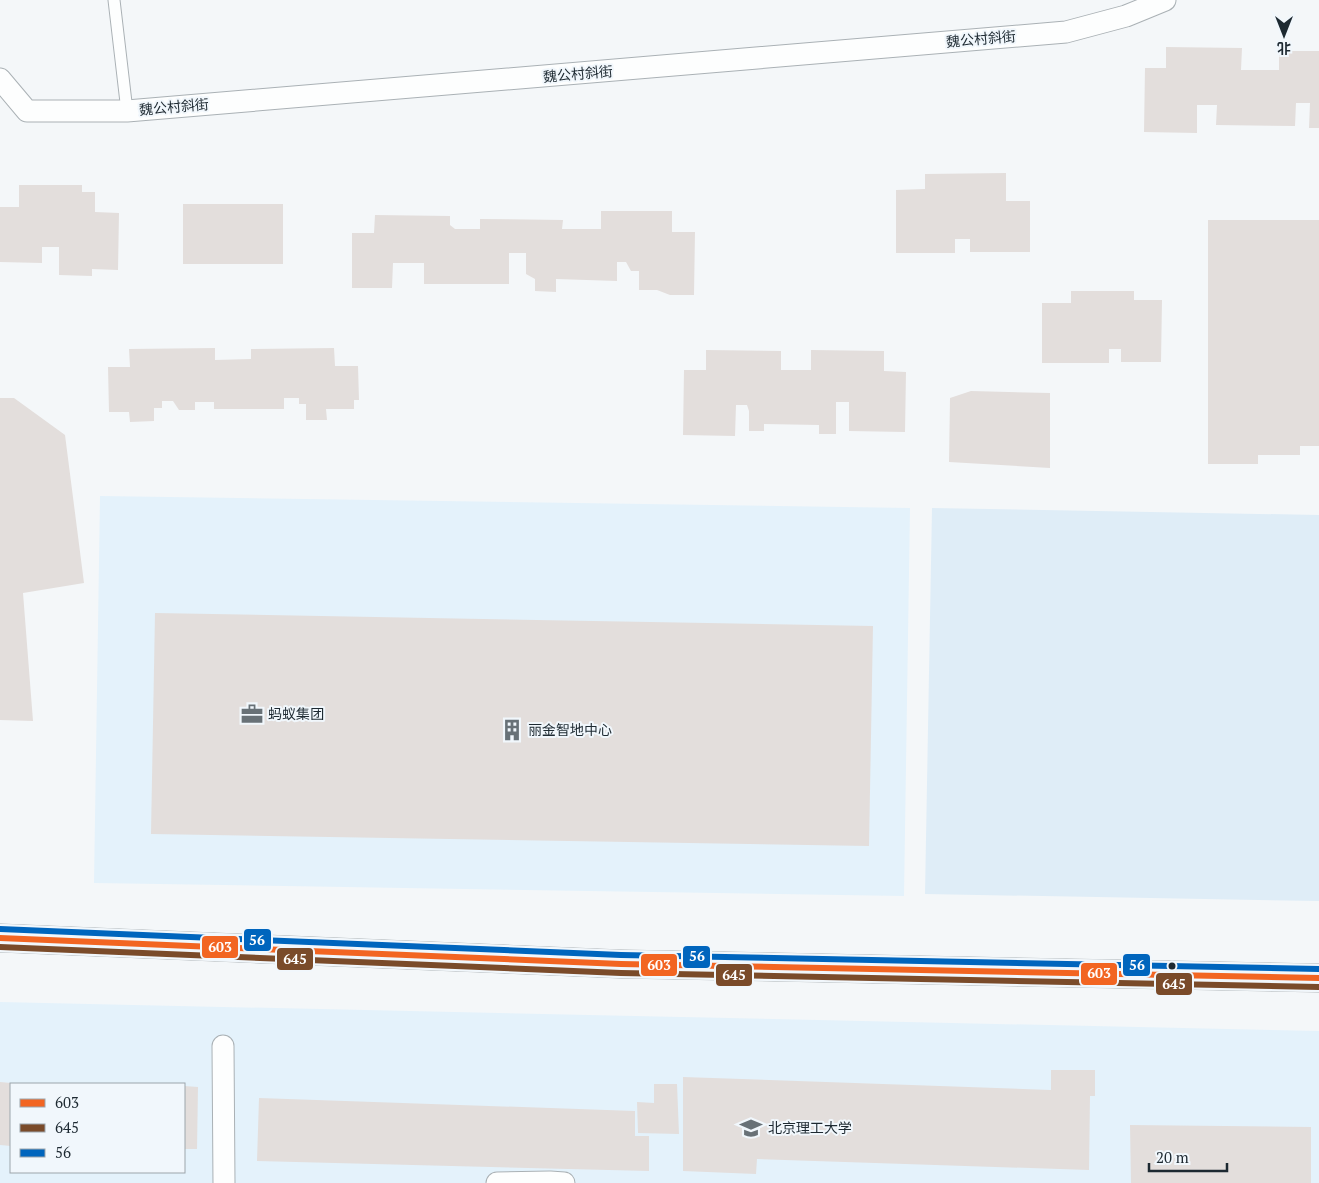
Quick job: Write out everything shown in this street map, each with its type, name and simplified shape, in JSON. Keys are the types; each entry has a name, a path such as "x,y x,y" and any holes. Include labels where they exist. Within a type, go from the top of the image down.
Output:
{"street":[{"name":"魏公村斜街","path":"0,79 26,111 127,111 1066,32 1126,16 1165,0"},
{"path":"0,938 621,964 1319,978"},
{"path":"223,1046 224,1183"},
{"path":"497,1183 564,1183"}],"lane":[{"path":"114,0 127,111"}],"shaded area":[{"path":"100,496 910,508 904,896 94,883"},
{"path":"932,508 1319,515 1319,901 925,894"},
{"name":"北京理工大学","path":"0,1002 1319,1031 1319,1183 0,1183"}],"building":[{"path":"1166,47 1242,48 1241,70 1279,70 1279,51 1319,51 1319,128 1309,128 1310,103 1296,103 1295,126 1216,125 1217,105 1197,105 1197,133 1144,132 1145,68 1166,68"},
{"path":"1006,173 1006,201 1030,201 1030,252 970,252 970,239 955,239 955,253 896,253 896,190 925,189 925,174"},
{"path":"19,185 82,185 82,192 95,192 95,212 119,213 118,270 92,269 92,276 59,275 59,247 42,247 42,263 0,262 0,207 19,207"},
{"path":"183,204 283,204 283,264 183,264"},
{"path":"601,211 672,211 672,232 695,232 694,295 670,295 657,290 639,290 639,271 631,271 626,262 617,262 617,281 556,279 556,292 535,291 535,279 526,274 526,253 509,253 509,284 424,284 424,263 393,263 392,288 352,288 352,233 374,233 375,215 450,216 450,225 455,229 480,229 480,219 563,220 562,229 601,229"},
{"path":"1208,220 1319,220 1319,446 1300,446 1300,455 1258,455 1258,464 1208,464"},
{"path":"1071,291 1134,291 1134,300 1162,300 1161,362 1121,362 1121,349 1109,349 1109,363 1042,363 1042,303 1071,303"},
{"path":"215,348 215,360 251,359 251,349 334,348 335,366 358,366 359,400 354,400 354,409 326,409 327,420 306,420 306,404 299,404 299,398 284,398 284,409 214,409 214,402 195,402 195,410 179,410 173,401 162,401 162,408 154,408 154,421 130,422 129,412 109,412 108,367 130,367 129,349"},
{"path":"706,350 781,351 781,370 811,370 811,350 884,351 884,371 906,372 905,432 849,431 849,402 836,402 836,434 819,434 819,425 764,424 764,431 749,431 749,411 747,405 736,405 735,436 683,435 684,370 706,370"},
{"path":"971,391 1050,393 1050,468 949,462 950,398"},
{"path":"0,398 14,398 65,435 84,583 23,593 33,721 0,720"},
{"name":"丽金智地中心","path":"155,613 873,626 869,846 151,834"},
{"path":"1051,1070 1095,1070 1095,1096 1090,1096 1089,1170 757,1159 756,1174 683,1171 683,1077 1051,1090"},
{"path":"0,1082 11,1083 10,1146 0,1145"},
{"path":"654,1084 677,1084 679,1134 638,1133 637,1102 654,1103"},
{"path":"185,1086 198,1087 197,1149 185,1149"},
{"path":"259,1098 635,1111 635,1136 649,1136 649,1171 257,1161"},
{"path":"1130,1125 1311,1127 1311,1183 1131,1183"}],"transit line":[{"name":"56","path":"0,929 621,955 1319,969"},
{"name":"603","path":"0,938 621,964 1319,978"},
{"name":"645","path":"0,947 621,973 1319,987"}],"place":[{"name":"蚂蚁集团","path":"252,714"},
{"name":"丽金智地中心","path":"512,730"},
{"name":"北京理工大学","path":"751,1128"}]}
